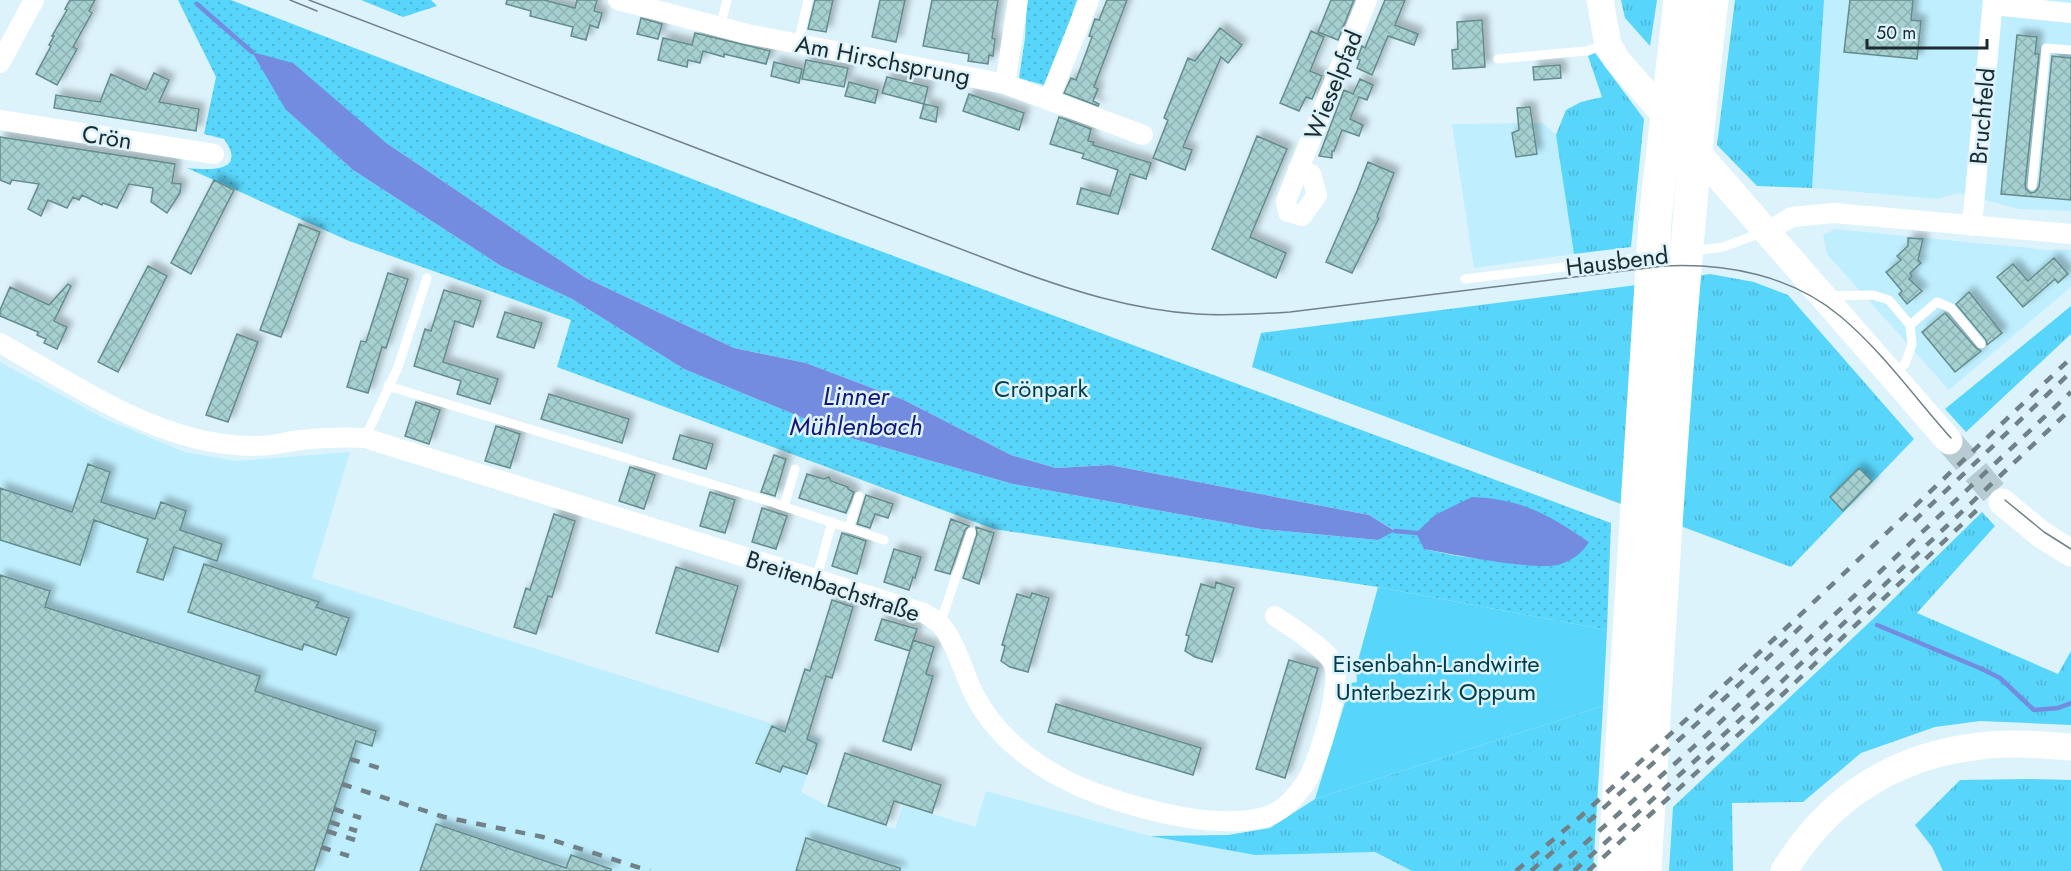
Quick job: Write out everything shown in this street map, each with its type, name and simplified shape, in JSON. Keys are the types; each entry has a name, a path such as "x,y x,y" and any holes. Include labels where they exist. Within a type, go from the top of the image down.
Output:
{"highway":[{"path":"1614,871 1655,221 1680,0"},
{"path":"1645,871 1669,475 1701,95 1712,0"}],"main road":[{"path":"1600,0 1608,45 1617,60 1949,441"},
{"path":"2002,502 2046,537 2071,552"},
{"path":"1784,871 1797,849 1822,819 1847,796 1906,763 1936,753 1981,745 2021,744 2071,747"}],"street":[{"path":"0,63 34,0"},
{"name":"Am Hirschsprung","path":"618,0 720,27 798,44 1005,84 1143,135"},
{"path":"1005,84 1018,0"},
{"path":"1049,99 1089,0"},
{"name":"Wieselpfad","path":"1298,169 1367,0"},
{"name":"Bruchfeld","path":"1972,226 1993,3 2071,13"},
{"name":"Crön","path":"0,120 214,154"},
{"path":"1766,232 1792,217 1834,213 2071,234"},
{"name":"Breitenbachstraße","path":"0,343 130,415 171,432 208,443 253,446 332,437 364,438 924,613 940,624 955,649 976,698 1000,732 1027,757 1064,780 1101,795 1154,810 1198,819 1237,821 1267,816 1291,802 1307,780 1318,755 1336,692 1337,679 1334,664 1325,653 1275,616"}],"lane":[{"path":"720,27 727,0"},
{"path":"798,44 808,0"},
{"path":"1498,59 1586,51 1608,45"},
{"path":"2032,186 2046,48 2071,50"},
{"name":"Hausbend","path":"1677,253 1723,247 1766,232"},
{"name":"Hausbend","path":"1465,279 1666,255"},
{"path":"1537,259 1538,270"},
{"path":"364,438 398,367 427,278"},
{"path":"1823,296 1873,295 1888,300 1910,325 1912,344 1905,364 1891,375"},
{"path":"1910,325 1937,302 1951,308 1981,344"},
{"path":"388,386 784,506 884,540"},
{"path":"784,506 795,469"},
{"path":"849,527 859,496"},
{"path":"816,580 832,522"},
{"path":"940,624 971,532"}],"shaded area":[{"path":"1824,0 2071,0 2071,211 2019,209 1958,193 1938,199 1812,188"},
{"path":"1543,123 1556,135 1574,254 1474,268 1452,124"},
{"path":"1835,229 2048,250 2071,250 2071,287 1949,390 1827,254 1823,235"},
{"path":"0,362 105,419 185,452 236,461 350,452 312,578 821,739 801,792 828,806 895,829 903,805 975,827 986,791 1150,836 1255,855 1375,852 1412,871 0,871"}],"green space":[{"name":"Crönpark","path":"178,0 231,0 832,233 1611,523 1607,630 1378,587 994,529 557,367 571,320 349,241 187,168 215,169 229,164 231,158 230,150 224,139 204,134 216,77","holes":["286,110 385,142 586,278 734,348 806,363 904,400 1011,455 1056,468 1110,465 1369,515 1394,530 1378,540 1261,529 1013,484 854,439 684,369 572,299 501,266 353,170","1569,529 1589,542 1527,565 1457,556 1424,549"]},
{"path":"361,0 431,0 437,6 403,17"},
{"path":"1027,0 1077,0 1047,86 1019,78 1025,38"},
{"path":"1621,0 1657,0 1650,46 1625,18"},
{"path":"1735,0 1824,0 1812,188 1757,186 1717,145"},
{"path":"1595,53 1644,119 1631,247 1574,254 1556,135 1566,110 1581,102 1602,97 1588,56"},
{"path":"1710,274 1754,282 1788,295 1914,439 1791,567 1252,367 1261,333"},
{"path":"2071,306 2071,334 1966,432 1945,409"},
{"path":"1982,512 1995,526 1917,613 2058,674 2071,651 2071,725 1980,721 1935,727 1861,753 1803,802 1732,803 1733,871 1669,871 1673,807 1873,619"},
{"name":"Eisenbahn-Landwirte Unterbezirk Oppum","path":"1378,587 1607,630 1603,706 1315,799 1351,683 1357,682 1356,668"},
{"path":"1603,706 1593,871 1412,871 1375,852 1255,855 1150,836 1228,835 1270,828 1315,799"},
{"path":"1960,780 2071,780 2071,871 1943,871 1932,847 1915,825"}],"water":[{"name":"Linner Mühlenbach","path":"252,52 293,63 385,142 586,278 734,348 806,363 904,400 1011,455 1056,468 1110,465 1369,515 1395,531 1378,540 1261,529 1013,484 854,439 684,369 572,299 501,266 353,170 286,110"},
{"path":"1472,497 1506,501 1534,510 1548,516 1589,542 1573,558 1550,566 1494,561 1424,549 1416,533 1435,515"}],"building":[{"path":"70,0 95,0 89,11 92,13 73,47 77,49 57,85 36,74 51,46 49,45 54,36 52,36"},
{"path":"507,0 544,0 575,8 577,0 597,0 594,11 602,13 598,28 590,25 586,40 571,36 573,27 530,16 531,11 506,4"},
{"path":"815,0 833,0 826,32 808,29"},
{"path":"880,0 905,0 896,42 872,37"},
{"path":"932,0 998,0 992,38 995,39 993,56 989,55 988,64 968,61 969,54 923,46"},
{"path":"1107,0 1127,0 1094,87 1098,89 1093,101 1099,104 1098,106 1064,93 1071,78 1076,80 1092,37 1089,36 1095,19 1099,20"},
{"path":"1331,0 1354,0 1338,40 1318,32"},
{"path":"1385,0 1405,0 1395,25 1418,34 1414,45 1388,36 1372,75 1357,68 1360,60 1357,59 1362,46 1365,48"},
{"path":"1850,0 1913,0 1911,20 1921,21 1917,59 1844,52"},
{"path":"641,18 662,24 658,39 637,34"},
{"path":"1482,20 1485,67 1453,69 1452,50 1458,49 1457,22"},
{"path":"1220,28 1242,45 1228,63 1221,57 1183,147 1192,150 1185,170 1153,158 1168,120 1164,118 1188,58 1195,61"},
{"path":"1311,31 1324,37 1310,71 1322,76 1312,99 1306,97 1299,111 1280,103"},
{"path":"695,33 770,51 766,64 703,51 700,63 688,60 687,67 658,60 663,38 692,45"},
{"path":"2017,35 2037,37 2035,54 2039,54 2025,185 2031,193 2039,187 2052,56 2071,58 2071,200 2001,194"},
{"path":"806,60 848,68 844,87 802,79"},
{"path":"774,62 802,69 799,83 771,76"},
{"path":"1560,65 1561,78 1534,80 1533,67"},
{"path":"154,73 169,80 159,102 199,109 196,131 54,108 56,95 100,102 111,74 146,90"},
{"path":"887,77 928,87 924,104 882,93"},
{"path":"1360,79 1373,85 1367,100 1359,97 1350,119 1363,125 1359,136 1342,130 1334,151 1332,151 1332,158 1319,156 1344,90 1353,94"},
{"path":"849,82 878,90 875,103 845,96"},
{"path":"969,94 1024,113 1019,130 963,111"},
{"path":"924,104 938,107 936,122 920,118"},
{"path":"1530,107 1537,154 1516,157 1512,133 1519,130 1517,108"},
{"path":"1059,117 1091,129 1088,141 1094,142 1093,145 1151,163 1146,179 1130,174 1118,214 1077,204 1081,188 1110,196 1118,170 1082,158 1084,154 1050,144"},
{"path":"1257,136 1287,149 1250,237 1286,253 1276,278 1212,249"},
{"path":"0,137 175,164 172,183 181,184 180,193 167,213 151,202 153,188 129,184 117,208 103,203 102,205 82,195 79,200 73,197 67,208 48,200 41,216 28,209 39,184 12,180 10,184 0,180"},
{"path":"1368,162 1394,173 1377,217 1379,218 1352,273 1326,262"},
{"path":"214,180 234,190 191,274 171,263"},
{"path":"299,224 320,232 281,337 260,330"},
{"path":"1908,238 1923,239 1918,260 1921,263 1910,273 1912,276 1909,279 1922,291 1907,304 1899,294 1902,291 1886,272 1901,260 1897,256 1908,246"},
{"path":"2054,258 2068,274 2058,283 2055,279 2023,307 1997,277 2013,264 2028,281"},
{"path":"148,266 167,276 118,372 98,362"},
{"path":"388,273 408,279 386,348 382,347 368,393 347,387 361,341 366,342"},
{"path":"68,284 71,286 54,321 67,327 57,349 44,343 46,339 37,335 38,332 0,316 0,310 10,287 49,305"},
{"path":"444,290 481,301 473,327 455,321 443,362 498,379 490,404 457,394 461,381 414,366 425,329 431,331"},
{"path":"1969,292 2002,333 1987,345 1986,340 1956,304"},
{"path":"505,312 542,323 534,348 497,337"},
{"path":"1945,313 1981,351 1955,372 1922,332"},
{"path":"237,334 258,342 228,422 206,415"},
{"path":"549,394 629,419 622,443 541,419"},
{"path":"416,402 440,410 429,444 405,436"},
{"path":"496,426 520,434 510,468 485,461"},
{"path":"680,435 713,444 706,469 673,459"},
{"path":"774,455 786,459 775,496 761,492"},
{"path":"88,464 110,472 101,502 155,519 161,502 186,511 180,530 222,544 217,561 174,547 163,580 137,572 148,539 94,520 80,565 0,540 0,488 72,512"},
{"path":"630,467 655,475 644,509 619,501"},
{"path":"1859,468 1872,481 1843,511 1830,497"},
{"path":"807,474 824,479 829,477 831,481 848,487 854,492 846,513 799,498"},
{"path":"710,492 735,500 725,533 700,526"},
{"path":"866,495 893,504 888,518 875,514 870,528 857,524"},
{"path":"762,508 787,516 776,549 752,542"},
{"path":"554,514 575,521 552,597 548,596 536,634 514,627 526,588 530,590"},
{"path":"951,519 969,526 965,530 950,574 935,570"},
{"path":"976,527 994,533 979,584 963,578 977,534"},
{"path":"842,533 866,541 857,574 832,566"},
{"path":"894,549 921,557 909,590 884,582"},
{"path":"204,564 319,602 316,607 349,618 336,655 304,644 302,650 188,612"},
{"path":"676,567 738,586 718,652 656,633"},
{"path":"0,575 50,591 45,607 260,676 255,691 376,731 372,746 356,741 314,871 0,871"},
{"path":"1216,582 1234,588 1212,662 1185,651 1189,636 1186,635 1201,584 1215,588"},
{"path":"1032,593 1049,598 1028,672 1010,667 1001,661 1005,646 1002,645 1017,594 1030,598"},
{"path":"832,600 853,607 832,678 826,676 807,739 817,744 807,774 783,766 780,772 756,763 772,726 785,732 805,669 810,671"},
{"path":"882,619 917,629 910,651 875,640"},
{"path":"913,640 934,647 926,674 933,676 911,750 883,741"},
{"path":"1289,660 1318,668 1285,778 1256,769"},
{"path":"1056,704 1201,748 1193,775 1048,732"},
{"path":"845,753 941,785 932,813 894,801 886,825 828,806"},
{"path":"436,824 566,868 571,855 611,869 611,871 420,871"},
{"path":"806,838 900,868 900,871 796,871"}],"waterway":[{"name":"Linner Mühlenbach","path":"197,4 252,52"},
{"name":"Linner Mühlenbach","path":"1395,531 1416,533"},
{"path":"1877,625 2000,678 2034,710 2058,708 2071,703"}],"tunnel":[{"path":"1949,441 2002,502"}],"tram line":[{"path":"290,0 317,11"},
{"path":"309,0 1013,269 1058,285 1126,304 1209,315 1290,312 1664,266 1711,267 1757,275 1801,290 1840,316 1884,359 1951,438"},
{"path":"2005,500 2044,532 2071,549"}],"railway":[{"path":"1516,871 1580,817 1798,617 2071,358"},
{"path":"1914,521 2071,372"},
{"path":"1554,871 1698,743 2071,392"},
{"path":"1574,871 1777,686 2071,409"},
{"path":"1588,871 1783,694 1977,510"},
{"path":"1588,822 1807,621"},
{"path":"350,759 379,768"},
{"path":"342,784 444,817 543,837 650,871"},
{"path":"334,809 361,818"},
{"path":"330,822 357,831"},
{"path":"327,831 355,840"},
{"path":"1531,871 1565,841"},
{"path":"321,847 349,856"}]}
